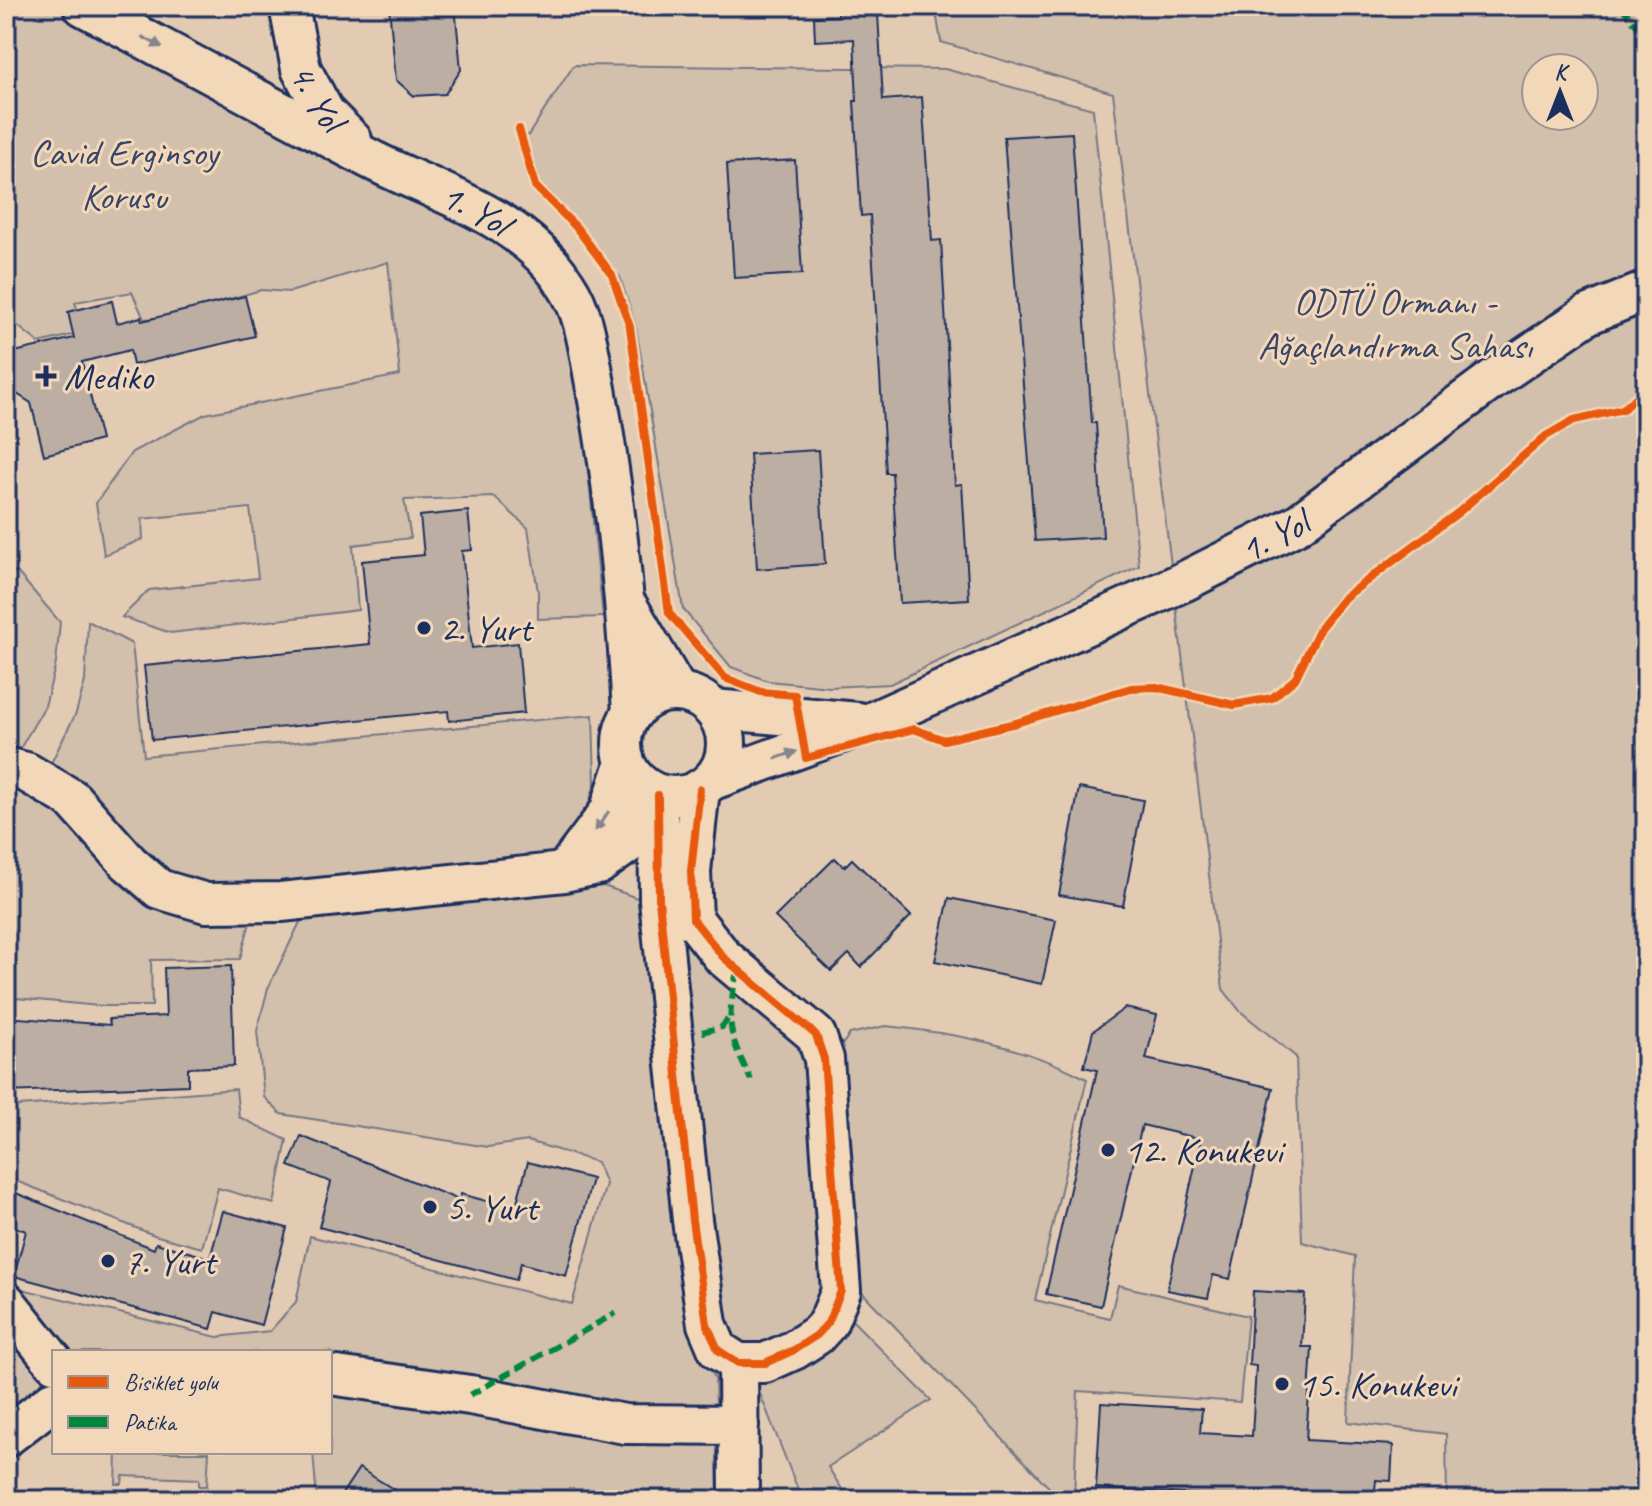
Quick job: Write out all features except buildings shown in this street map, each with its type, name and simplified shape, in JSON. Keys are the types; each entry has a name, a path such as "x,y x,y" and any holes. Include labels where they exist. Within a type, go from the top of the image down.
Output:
{"street":[{"name":"1. Yol","path":"83,6 370,159 501,221 541,252 568,287 585,331 600,408 625,602 632,713"},
{"name":"4. Yol","path":"238,88 265,76 285,53 291,13"},
{"name":"4. Yol","path":"291,13 301,69 325,113 370,159"},
{"name":"1. Yol","path":"706,785 869,723 1183,582 1298,524 1492,380 1587,315 1646,291"},
{"path":"625,602 678,692"},
{"path":"655,793 659,900 692,1220 707,1324 718,1350 738,1363 765,1363 817,1335 828,1323 841,1291 824,1059 816,1035 723,957 693,919 691,871 706,785 726,753 722,722 713,709 691,694 660,693 644,701 632,713 624,729 622,747 625,764 633,777 655,793 688,795 706,785"},
{"path":"713,709 869,723"},
{"path":"564,872 609,812 625,764"},
{"path":"6,767 26,772 72,799 129,863 159,889 206,903 281,902 564,872 598,865 636,838 655,793"},
{"path":"6,1302 52,1360"},
{"path":"738,1363 739,1500"},
{"path":"332,1375 470,1395 625,1424 739,1425"},
{"path":"6,1437 52,1402"}],"shaded area":[{"path":"6,6 1646,6 1646,1500 6,1500"}],"green space":[{"name":"Cavid Erginsoy Korusu","path":"6,6 63,6 449,212 544,269 563,310 580,393 603,617 538,619 538,592 528,528 494,497 404,500 411,538 353,545 358,610 171,633 122,617 149,590 258,578 250,508 142,519 143,539 104,555 96,503 132,452 205,414 400,375 388,262 290,292 261,290 163,318 144,319 132,292 75,302 84,332 39,343 14,323 6,333 6,138 10,123 6,116"},
{"name":"ODTÜ Ormanı - Ağaçlandırma Sahası","path":"935,6 1646,6 1646,1500 1447,1500 1446,1434 1348,1422 1355,1256 1302,1242 1296,1057 1240,1011 1223,989 1113,93 941,42"},
{"path":"574,65 945,69 1093,109 1139,566 890,684 830,687 768,681 731,667 683,609 636,327 620,277 538,184 525,140"},
{"path":"17,572 60,622 56,663 45,706 18,752 6,750 6,575"},
{"path":"88,621 132,644 144,756 593,715 595,783 586,814 553,859 254,891 211,888 172,877 50,765 76,713 85,681"},
{"path":"6,780 44,800 67,819 108,868 135,891 251,919 240,959 151,960 152,1006 99,1006 6,997"},
{"path":"688,795 693,919 816,1035 828,1323 738,1363 692,1220 675,796"},
{"path":"604,886 640,899 690,1332 715,1378 716,1407 641,1407 332,1359 332,1350 68,1350 14,1287 217,1337 270,1331 296,1302 310,1236 572,1304 606,1184 597,1162 528,1141 488,1147 281,1114 264,1097 257,1031 268,988 301,920"},
{"path":"885,1026 989,1043 1039,1058 1087,1079 1035,1300 1110,1318 1118,1285 1248,1316 1240,1402 1078,1391 1074,1500 1061,1500 858,1288 838,1050 850,1034"},
{"path":"236,1089 239,1117 287,1140 274,1204 218,1188 202,1248 154,1235 6,1177 6,1107"},
{"path":"847,1315 931,1400 828,1467 849,1500 802,1500 755,1381 799,1367 822,1354 832,1344"},
{"path":"6,1327 52,1381 6,1417"},
{"path":"332,1395 484,1415 636,1445 717,1444 718,1500 317,1500 313,1454 332,1454"},
{"path":"117,1454 209,1454 207,1486 199,1486 199,1479 123,1476 122,1484 116,1484"}],"marked path":[{"path":"1621,6 1646,37"},
{"path":"737,970 731,1003 731,1026 751,1080"},
{"path":"702,1032 722,1027 729,1017"},
{"path":"470,1395 616,1313"}],"cycle path":[{"path":"519,129 535,186 576,227 612,275 630,327 669,613 725,678 761,692 795,695 806,758 914,729 944,740 1016,723 1131,688 1156,687 1234,705 1272,698 1295,679 1320,628 1345,597 1459,512 1546,436 1574,420 1623,409 1646,389"},
{"path":"658,795 659,900 692,1220 707,1324 718,1350 738,1363 765,1363 817,1335 828,1323 841,1291 824,1059 816,1035 723,957 693,919 691,871 700,789"}],"place":[{"name":"Mediko","path":"46,376"},
{"name":"2. Yurt","path":"424,628"},
{"name":"12. Konukevi","path":"1108,1150"},
{"name":"5. Yurt","path":"430,1207"},
{"name":"7. Yurt","path":"108,1261"},
{"name":"15. Konukevi","path":"1282,1384"}]}
